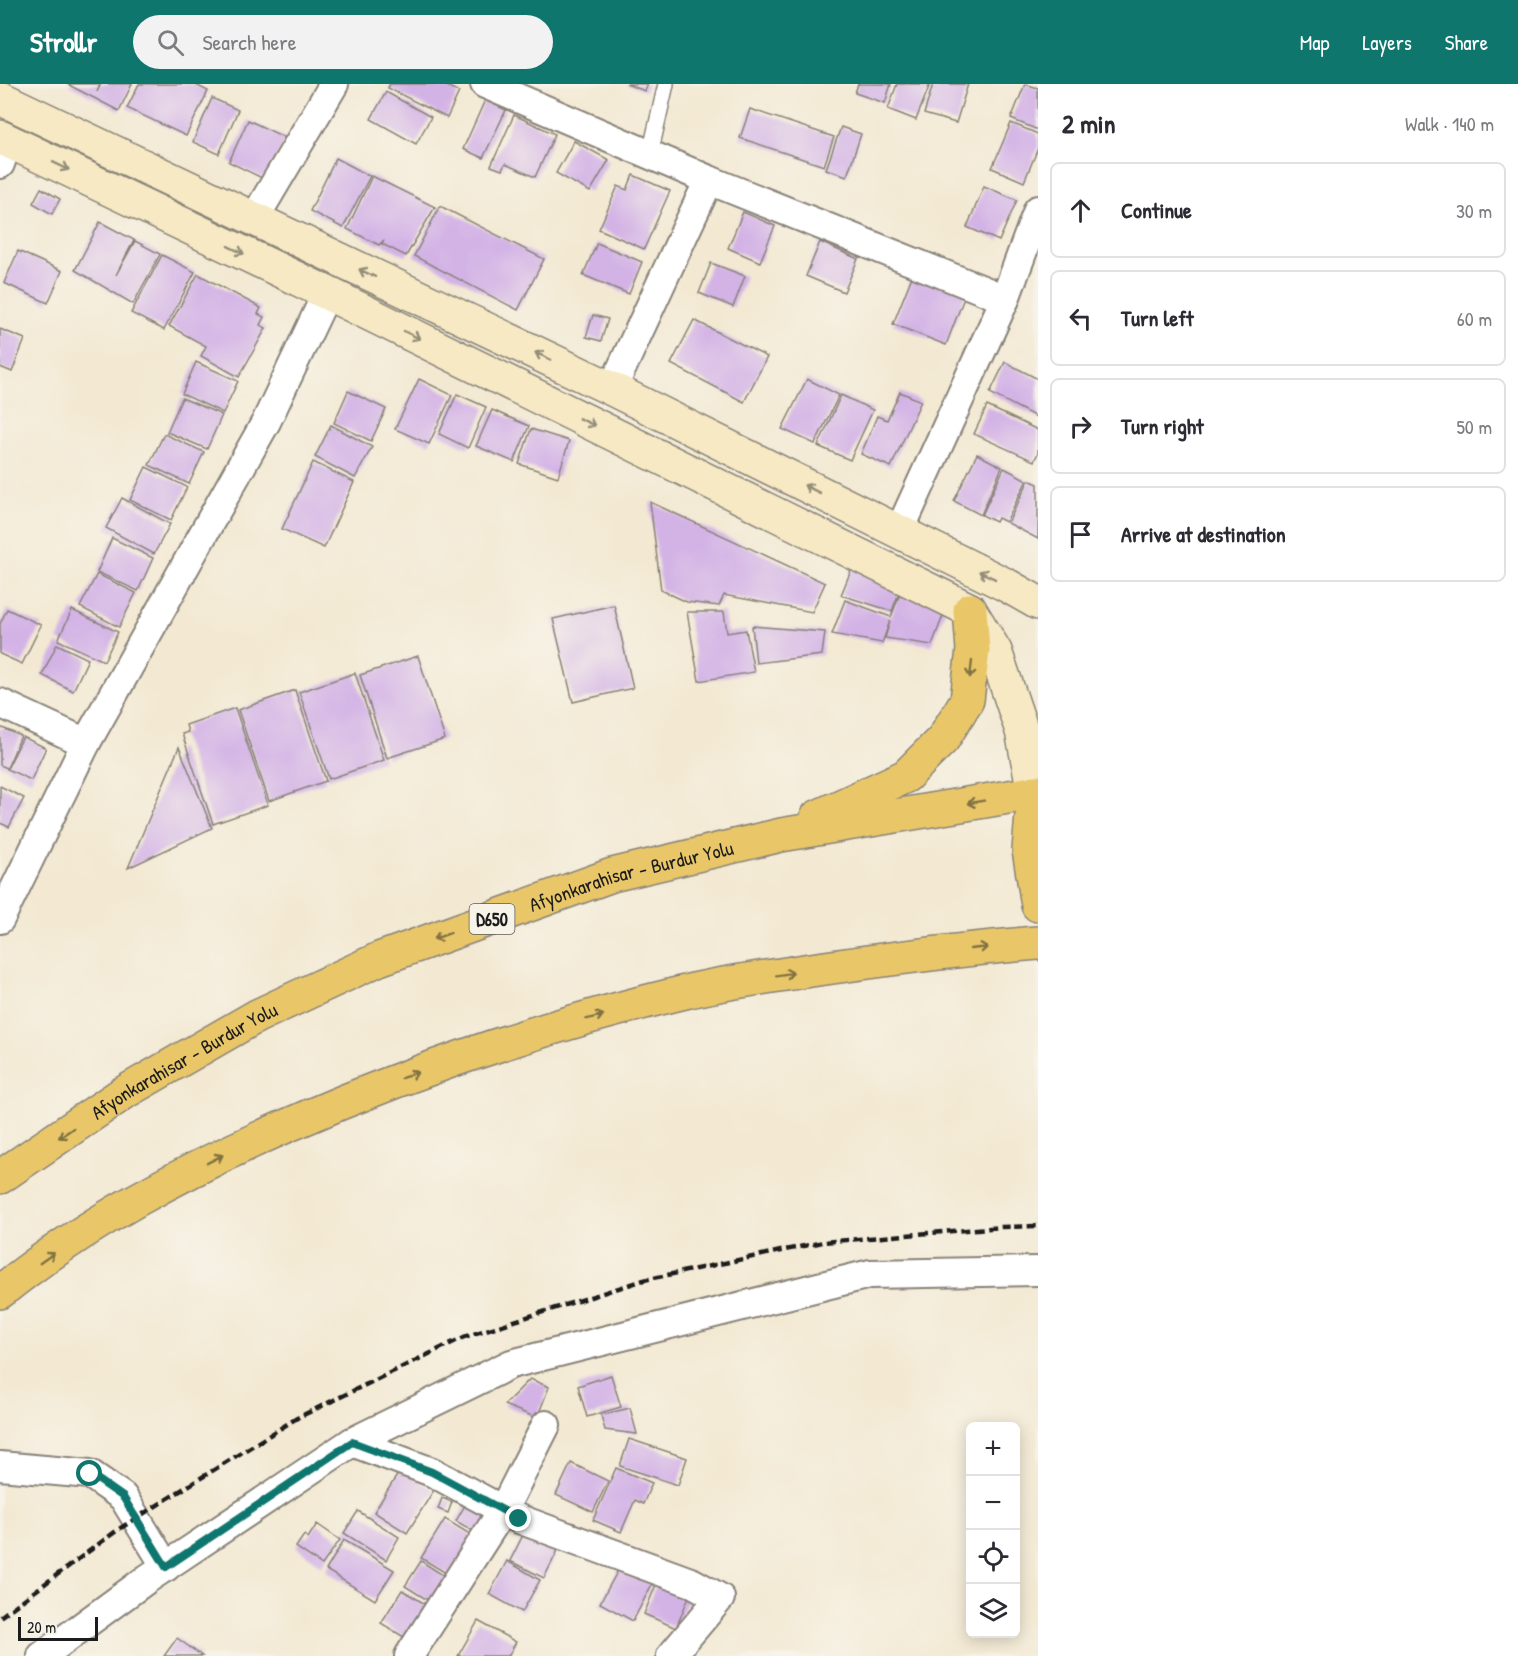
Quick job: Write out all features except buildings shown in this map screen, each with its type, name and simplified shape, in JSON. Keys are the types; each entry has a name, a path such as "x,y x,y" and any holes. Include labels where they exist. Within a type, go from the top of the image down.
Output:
{"highway":[{"path":"781,835 906,776 943,739 967,700 973,650 970,610"},
{"path":"1036,792 1029,850 1038,905"},
{"name":"Afyonkarahisar - Burdur Yolu","path":"0,1177 125,1092 257,1016 379,959 612,875 781,835 1036,792"},
{"path":"0,1292 77,1236 153,1191 244,1144 355,1096 488,1046 686,992 880,960 1038,943"}],"main road":[{"path":"0,98 612,389 1038,603"},
{"path":"3,147 327,293 970,610 995,651 1022,731 1036,792"}],"street":[{"path":"254,219 334,84"},
{"path":"485,84 709,180 1005,299"},
{"path":"612,389 709,180"},
{"path":"899,532 1005,299 1038,210"},
{"path":"0,919 86,743 266,422 327,293"},
{"path":"0,703 86,743"},
{"path":"49,1654 166,1567 352,1442 511,1364 870,1274 1038,1271"},
{"path":"409,1656 503,1510 546,1425"},
{"path":"352,1442 432,1472 519,1519 693,1583 720,1598 671,1656"},
{"path":"0,1466 90,1474 123,1497 166,1567"}],"lane":[{"path":"650,154 666,84"}],"railway":[{"path":"0,1617 119,1529 297,1418 464,1337 644,1280 823,1242 1038,1226"}],"route":[{"path":"90,1474 123,1497 166,1567 352,1442 432,1472 519,1519"}]}
